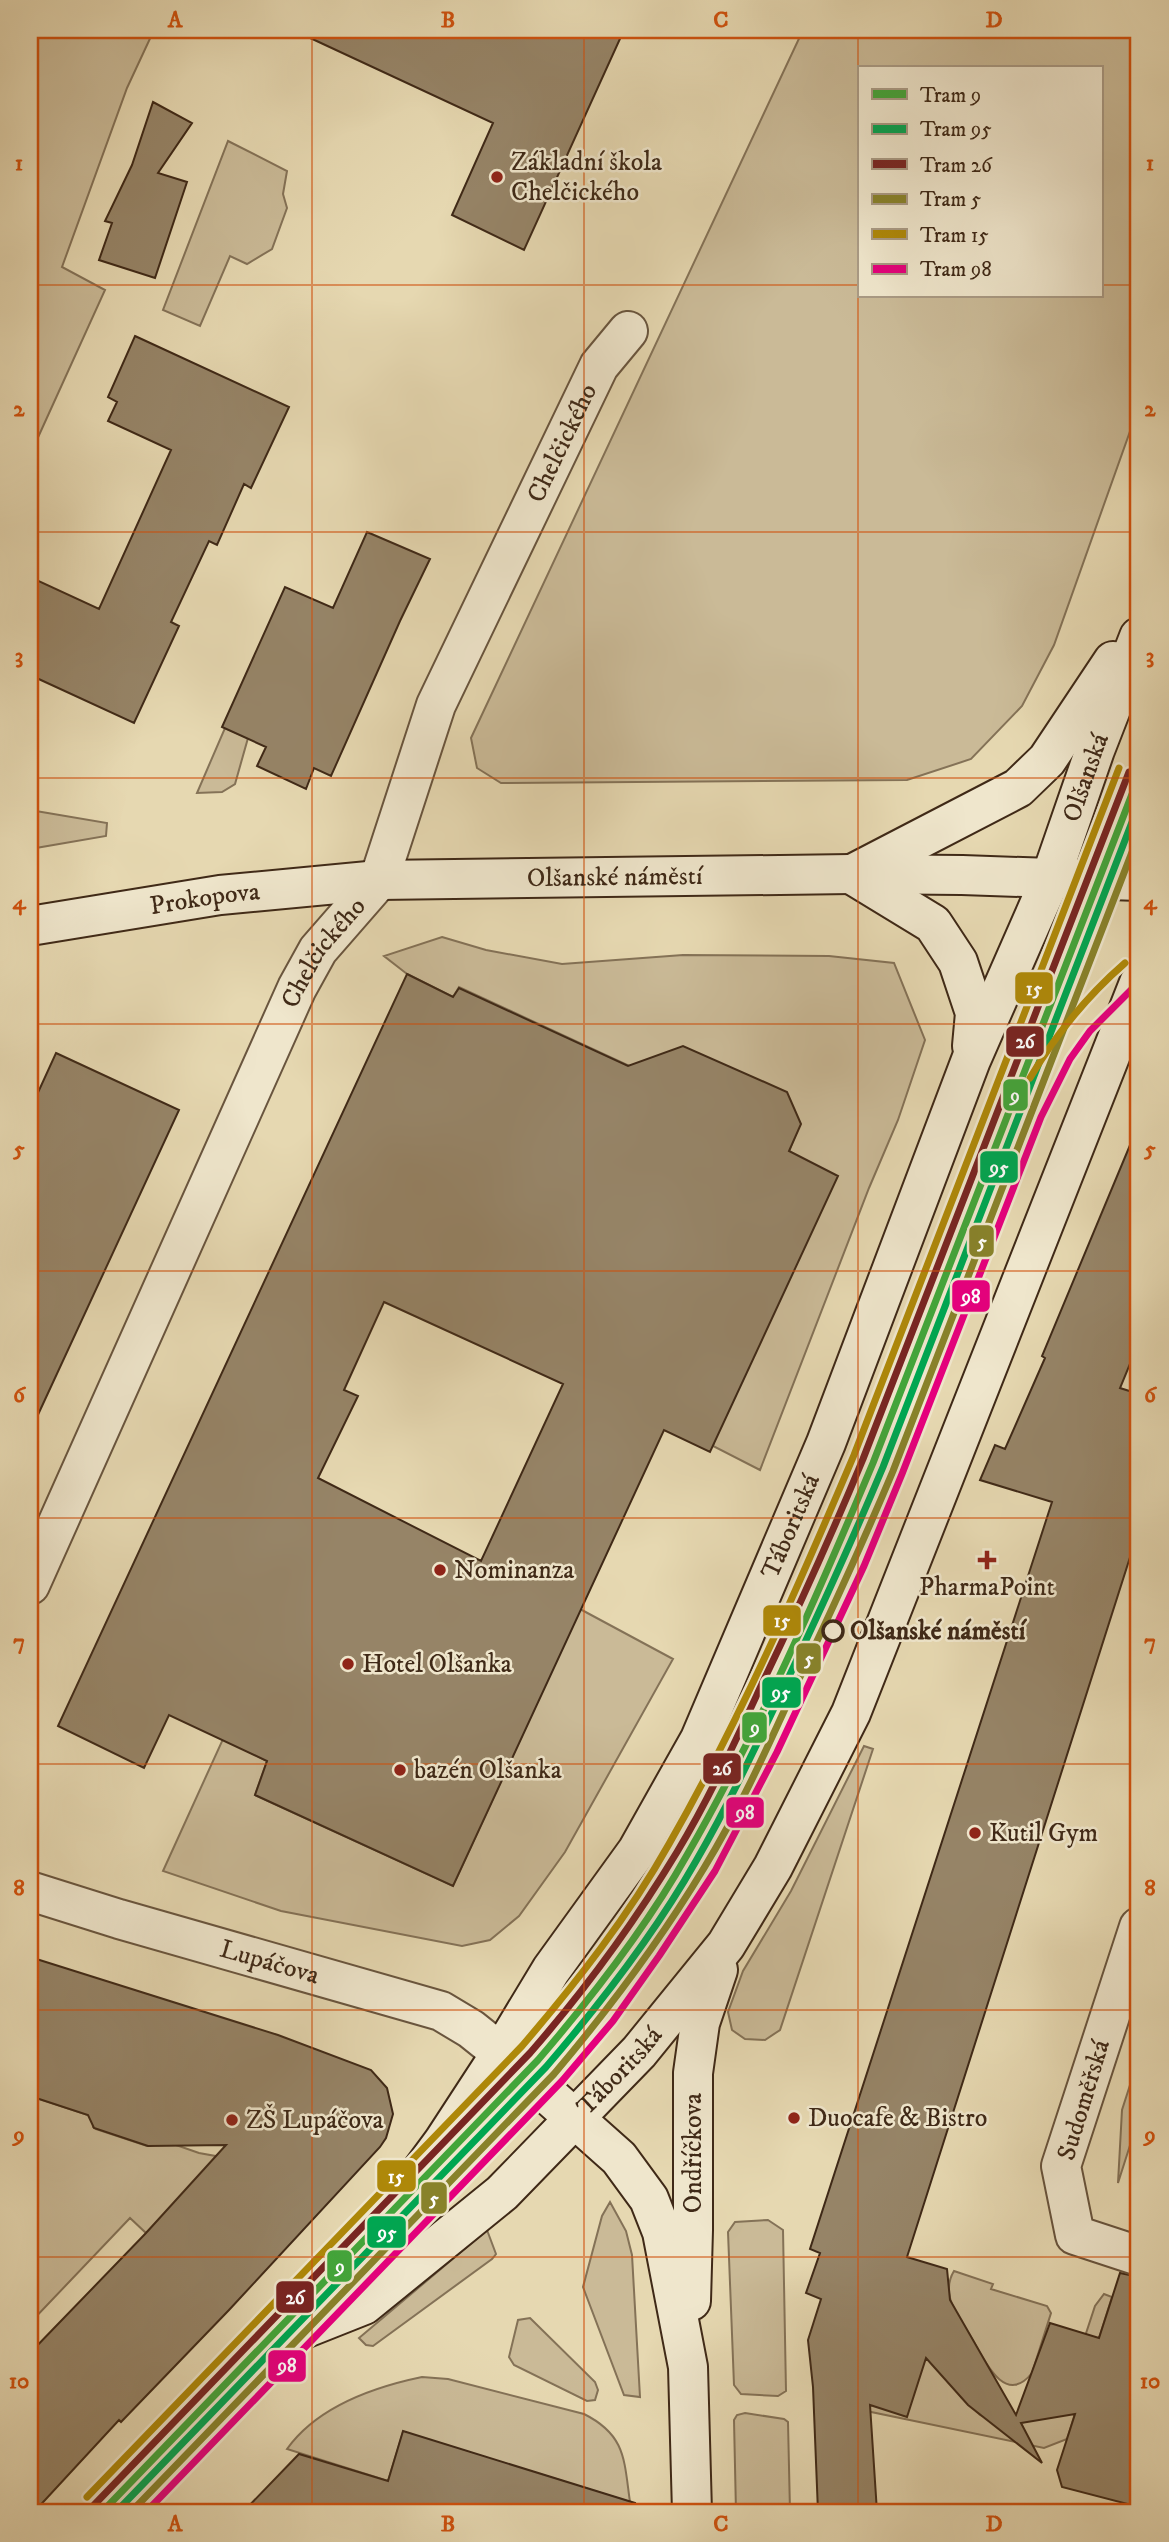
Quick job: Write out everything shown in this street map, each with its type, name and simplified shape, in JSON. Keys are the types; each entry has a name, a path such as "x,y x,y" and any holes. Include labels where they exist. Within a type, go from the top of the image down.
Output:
{"street":[{"name":"Chelčického","path":"30,1585 297,988 318,950 379,880 436,705 599,366 628,331"},
{"name":"Olšanské náměstí","path":"851,874 1018,788 1046,760 1139,623"},
{"name":"Olšanská","path":"1050,880 1139,637"},
{"name":"Olšanské náměstí","path":"379,880 851,874 1139,881"},
{"path":"851,874 933,924 958,962 975,1013 971,1060"},
{"name":"Prokopova","path":"30,926 220,895 379,880"},
{"name":"Táboritská","path":"120,2512 299,2331 443,2142 551,1970 637,1851 700,1739 826,1443 971,1060 1050,880"},
{"name":"Táboritská","path":"299,2331 364,2305 491,2202 639,2052 726,1945 773,1867 851,1713 1139,982"},
{"name":"Lupáčova","path":"30,1891 441,2011 471,2029 575,2118"},
{"name":"Sudoměřská","path":"1139,1927 1061,2166 1075,2235 1139,2256"},
{"name":"Ondříčkova","path":"692,2512 688,2367 693,2230 693,2073 700,2023 726,1945"},
{"name":"Ondříčkova","path":"575,2118 619,2158 649,2199 662,2232 688,2367"}],"shaded area":[{"path":"30,30 154,30 127,88 62,267 105,290 30,455"},
{"path":"803,30 1139,30 1139,406 1054,645 1022,706 971,759 907,780 501,783 477,768 471,738"},
{"path":"228,141 287,171 283,194 287,208 272,249 247,264 230,256 200,326 163,310"},
{"path":"225,728 248,738 235,784 222,792 197,793"},
{"path":"30,810 107,823 106,836 30,849"},
{"path":"442,937 486,950 562,964 683,955 829,956 894,963 925,1040 898,1120 760,1470 713,1446 789,1151 800,1124 638,1070 459,987 453,997 407,974 384,956"},
{"path":"580,1609 673,1659 565,1852 519,1916 490,1940 462,1946 281,1911 163,1871 223,1739 267,1761 255,1795 453,1886"},
{"path":"864,1746 873,1749 780,2030 765,2040 745,2039 732,2030 728,2012 743,1971 791,1891"},
{"path":"1139,2057 1139,2117 1118,2183 1122,2110"},
{"path":"30,2096 94,2117 93,2127 96,2129 147,2146 153,2145 156,2138 199,2153 221,2157 146,2233 130,2218 30,2323"},
{"path":"610,2202 626,2231 632,2255 640,2397 624,2395 583,2287 602,2216"},
{"path":"768,2220 783,2230 786,2391 778,2396 741,2394 734,2385 728,2232 735,2222"},
{"path":"487,2230 496,2254 492,2259 373,2346 366,2345 359,2338"},
{"path":"954,2271 993,2284 991,2289 1047,2306 1051,2313 1032,2373 1022,2382 1012,2385 1004,2382 995,2376 988,2366 951,2303 949,2288"},
{"path":"1104,2294 1112,2297 1067,2439 1044,2448 828,2403 817,2387 920,2327 961,2397 980,2415 1017,2424 1039,2418 1069,2385 1095,2306"},
{"path":"530,2318 595,2382 598,2390 595,2400 587,2401 514,2365 509,2357 518,2320"},
{"path":"422,2377 448,2379 584,2414 598,2422 608,2431 620,2450 630,2502 403,2432 388,2481 287,2449 299,2434 330,2410 366,2393"},
{"path":"745,2413 784,2419 788,2422 790,2512 736,2512 734,2420 737,2415"}],"building":[{"path":"293,30 624,30 524,250 452,215 493,123"},
{"path":"153,102 192,123 158,173 187,182 155,278 99,260 112,223 105,221 132,165"},
{"path":"135,336 289,407 251,488 244,484 217,545 209,541 171,622 179,626 134,723 30,675 30,577 99,609 171,450 108,421 117,402 108,397"},
{"path":"367,532 430,559 331,776 314,768 306,789 257,766 266,747 222,727 285,587 333,608"},
{"path":"407,974 453,997 459,988 628,1066 683,1046 787,1092 801,1124 789,1151 838,1176 710,1452 664,1430 453,1886 255,1795 267,1761 169,1715 144,1768 58,1726","holes":["384,1302 563,1384 481,1561 318,1478 358,1396 344,1390"]},
{"path":"56,1053 179,1110 30,1432 30,1110"},
{"path":"1138,1126 1139,1342 1120,1388 1139,1394 1139,1529 907,2257 947,2269 950,2300 1016,2415 1050,2323 1099,2338 1120,2273 1139,2277 1139,2507 1062,2487 1057,2470 1075,2414 1021,2423 1042,2463 968,2405 926,2358 907,2417 870,2405 877,2512 818,2512 813,2387 808,2340 821,2299 806,2293 820,2253 810,2249 1052,1502 980,1480 995,1445 1005,1449 1045,1358 1042,1356"},
{"path":"30,1957 278,2035 371,2070 387,2088 393,2114 386,2138 380,2147 229,2310 121,2422 119,2420 34,2512 30,2512 30,2353 146,2233 226,2145 148,2146 94,2128 88,2115 30,2096"},
{"path":"403,2431 635,2503 633,2512 243,2512 299,2454 388,2481"}],"tram line":[{"name":"15","path":"87,2497 522,2046 600,1949 653,1871 695,1797 744,1701 854,1455 1119,768"},
{"name":"26","path":"94,2505 530,2053 608,1955 689,1832 814,1573 863,1459 1129,772"},
{"name":"9","path":"102,2512 538,2060 618,1961 671,1882 763,1711 873,1463 1139,776"},
{"name":"95","path":"116,2512 546,2067 626,1968 680,1888 720,1818 753,1752 823,1604 883,1467 1139,804"},
{"name":"5","path":"131,2512 554,2074 633,1974 704,1868 760,1763 893,1471 1139,834"},
{"name":"15","path":"1030,1078 1073,1016 1125,963"},
{"name":"98","path":"146,2512 562,2081 613,2021 715,1871 777,1752 864,1566 1041,1117 1070,1059 1090,1031 1139,982"}],"place":[{"name":"Základní škola Chelčického","path":"497,177"},
{"name":"PharmaPoint","path":"987,1560"},
{"name":"Nominanza","path":"440,1570"},
{"name":"Olšanské náměstí","path":"833,1631"},
{"name":"Hotel Olšanka","path":"348,1664"},
{"name":"bazén Olšanka","path":"400,1770"},
{"name":"Kutil Gym","path":"975,1833"},
{"name":"Duocafe & Bistro","path":"794,2118"},
{"name":"ZŠ Lupáčova","path":"232,2120"}]}
